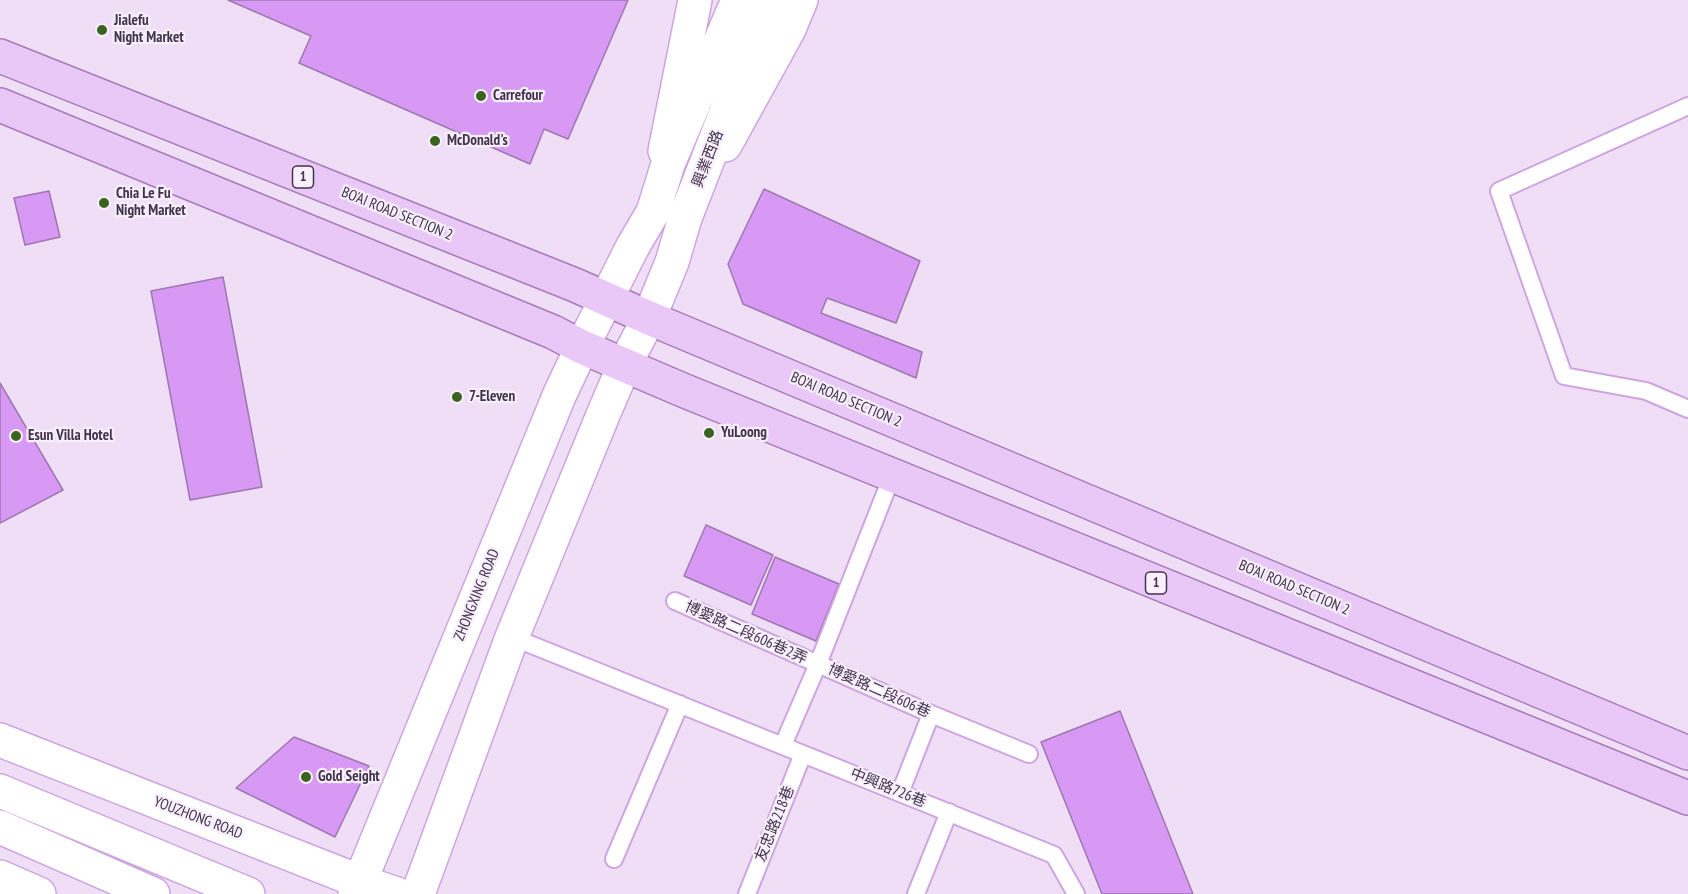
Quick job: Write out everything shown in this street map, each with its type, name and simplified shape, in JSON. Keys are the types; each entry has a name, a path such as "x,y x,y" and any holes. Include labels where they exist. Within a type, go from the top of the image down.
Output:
{"main road":[{"name":"BO'AI ROAD SECTION 2","path":"0,56 575,285 1688,753"},
{"name":"1","path":"0,105 553,332 624,366 1688,798"}],"street":[{"path":"606,299 653,212 668,164 738,0"},
{"name":"興業西路","path":"649,318 672,262 685,218 770,0"},
{"path":"685,218 789,29 801,0"},
{"path":"653,212 695,2"},
{"name":"ZHONGXING ROAD","path":"358,888 555,406 606,299"},
{"path":"418,894 512,637 624,366 649,318"},
{"name":"YOUZHONG ROAD","path":"0,740 358,888 397,894"},
{"path":"0,792 248,894"},
{"path":"0,827 153,894"},
{"path":"0,877 39,894"}],"lane":[{"path":"1688,106 1499,191 1564,376 1646,391 1688,409"},
{"name":"博愛路二段606巷","path":"892,476 818,664 1029,754"},
{"name":"博愛路二段606巷2弄","path":"675,601 818,664"},
{"name":"中興路726巷","path":"512,637 1054,855 1076,894"},
{"path":"783,745 818,664"},
{"path":"614,859 680,704"},
{"path":"900,792 931,714"},
{"name":"友忠路218巷","path":"747,894 803,754"},
{"path":"916,894 949,812"}],"building":[{"name":"Carrefour","path":"228,0 628,0 568,139 544,129 530,164 299,63 311,36"},
{"path":"764,189 920,261 896,323 827,298 821,313 922,352 916,378 743,304 728,264"},
{"path":"49,191 60,237 25,245 14,198"},
{"path":"223,277 262,487 190,500 151,291"},
{"name":"Esun Villa Hotel","path":"0,383 63,490 0,523"},
{"path":"706,525 773,555 751,605 684,576"},
{"path":"775,557 839,584 816,641 752,614"},
{"path":"1120,711 1193,894 1102,894 1041,742"},
{"name":"Gold Seight","path":"294,737 369,766 335,837 236,788"}],"place":[{"name":"Jialefu Night Market","path":"102,30"},
{"name":"Carrefour","path":"481,96"},
{"name":"McDonald's","path":"435,141"},
{"name":"Chia Le Fu Night Market","path":"104,203"},
{"name":"7-Eleven","path":"457,397"},
{"name":"YuLoong","path":"709,433"},
{"name":"Esun Villa Hotel","path":"16,436"},
{"name":"Gold Seight","path":"306,777"}]}
